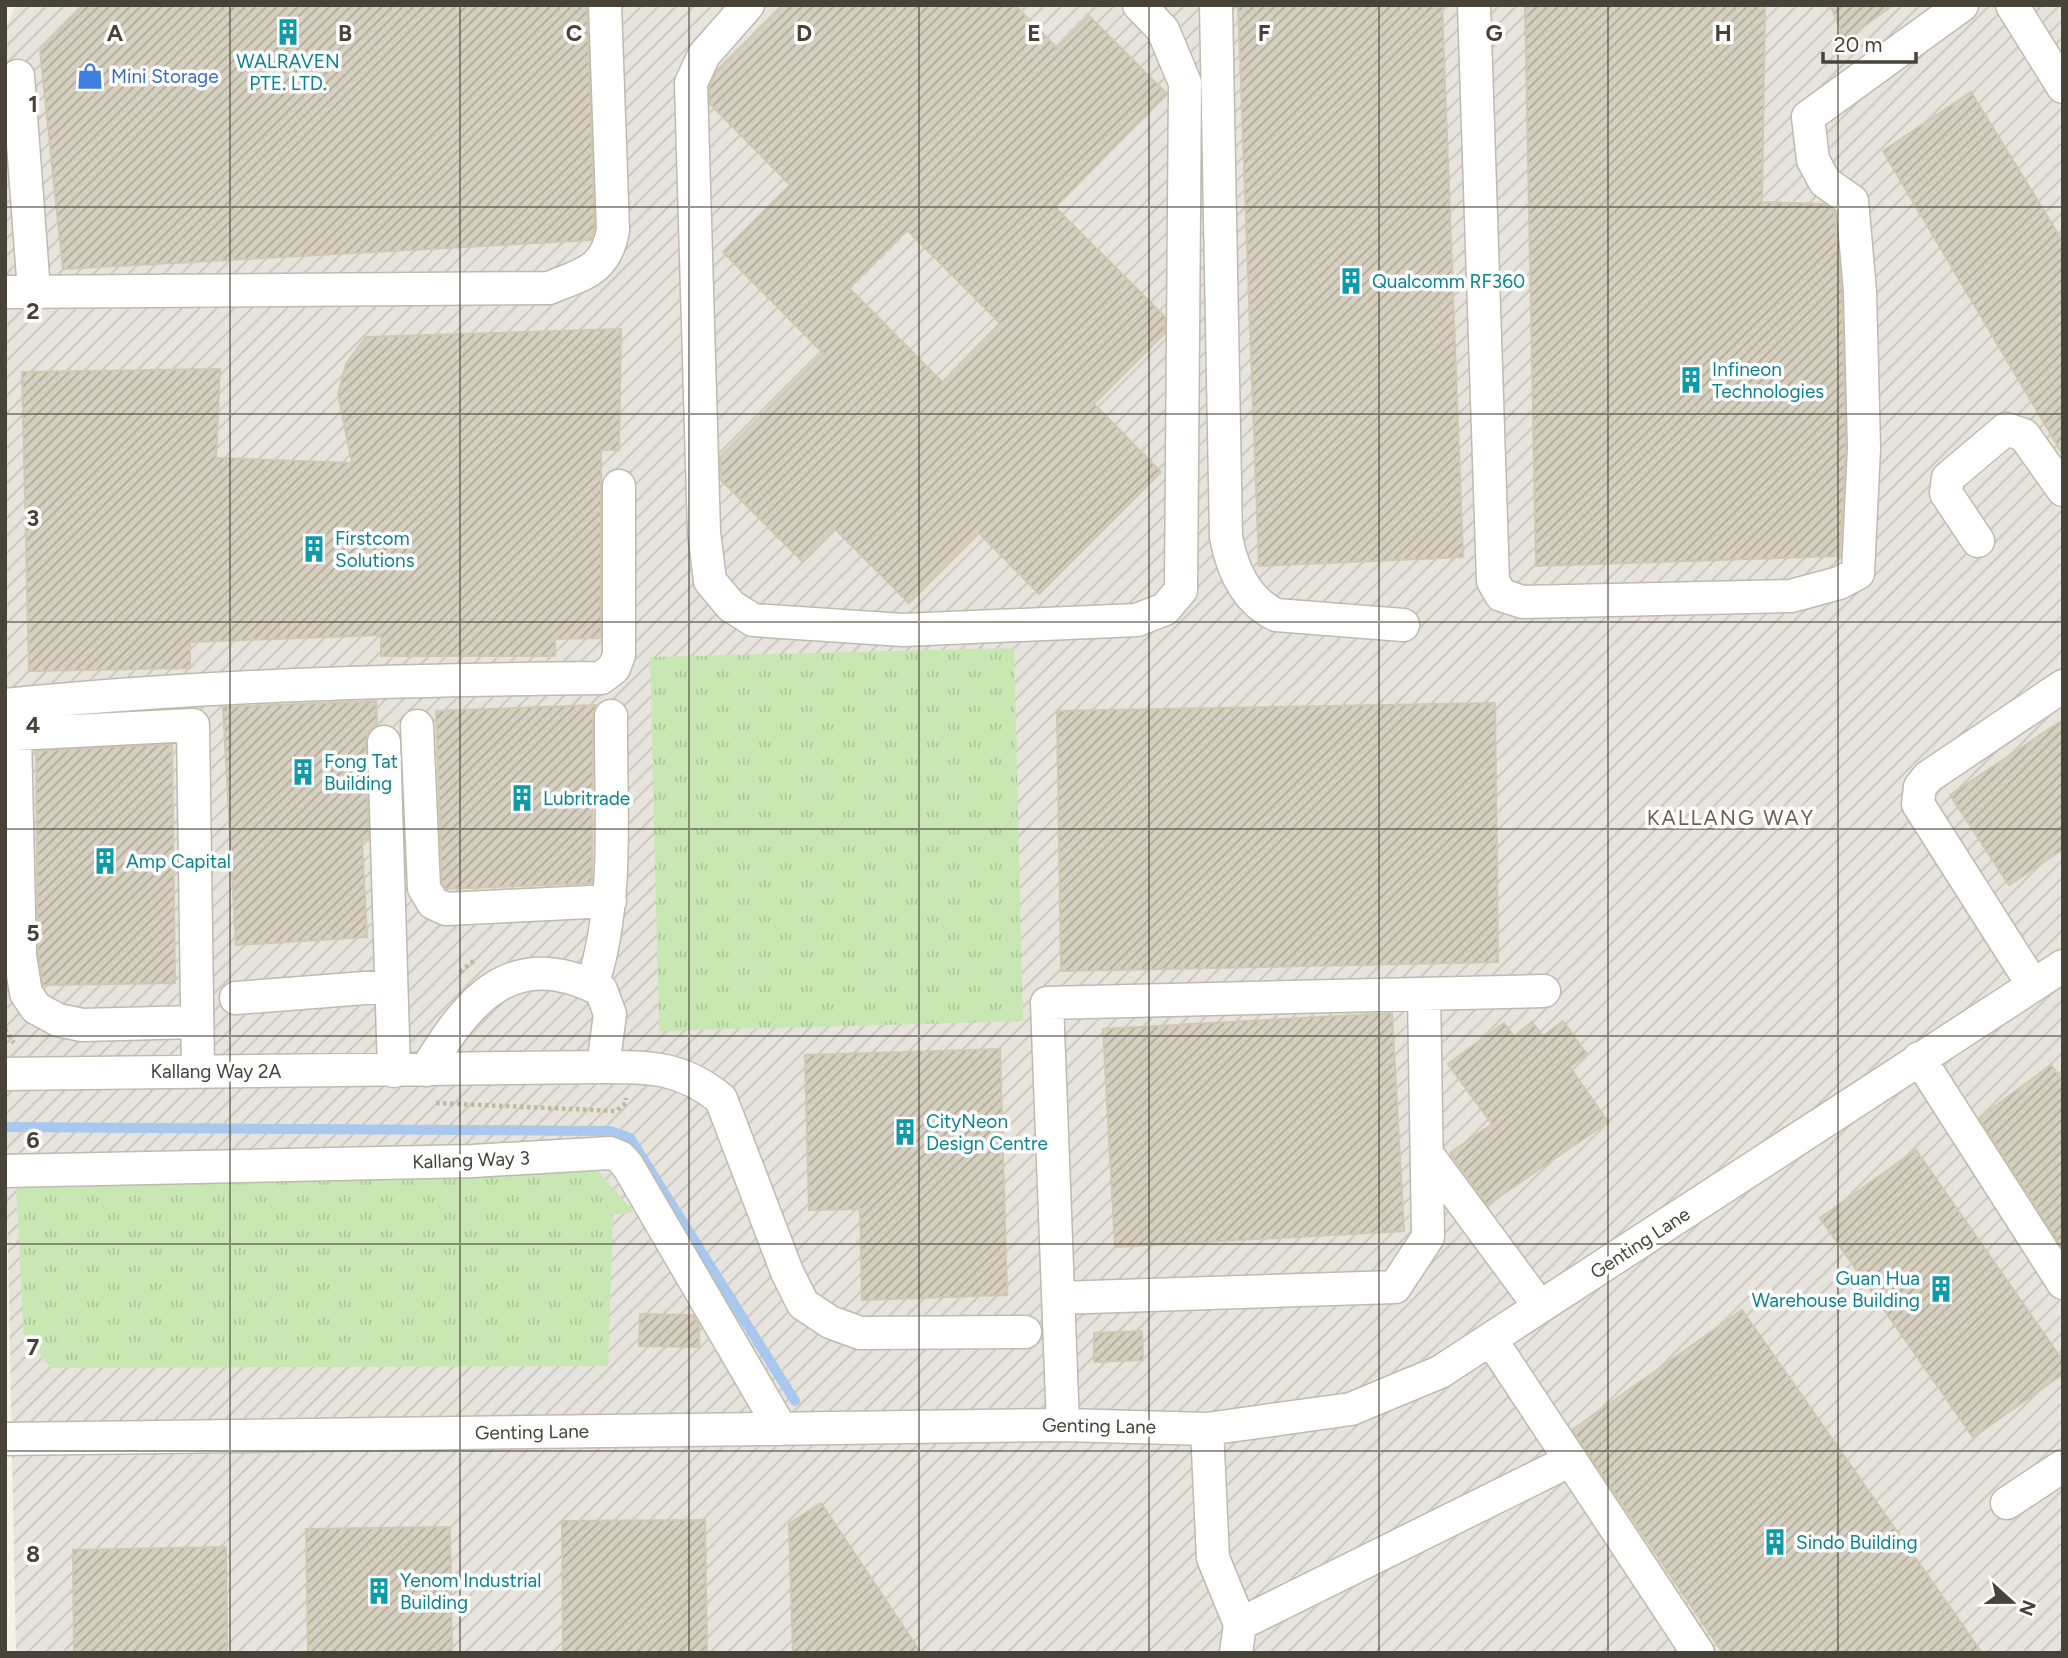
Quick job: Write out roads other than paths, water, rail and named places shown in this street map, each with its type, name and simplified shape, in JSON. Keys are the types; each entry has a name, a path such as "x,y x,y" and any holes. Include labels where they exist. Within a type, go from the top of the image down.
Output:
{"street":[{"path":"18,76 20,292 549,288 595,269 610,247 613,230 605,5"},
{"path":"748,5 704,55 691,83 704,532 710,581 731,606 753,620 903,630 1138,620 1165,609 1181,590 1185,83 1163,30 1139,5"},
{"path":"1216,5 1226,537 1232,568 1262,608 1276,615 1403,625"},
{"path":"1474,5 1493,581 1501,595 1523,602 1791,596 1839,583 1858,573 1864,448 1860,291 1852,201 1825,182 1813,160 1808,117 1962,5"},
{"path":"2012,5 2063,87"},
{"path":"1978,541 1946,493 1948,478 2006,429 2024,435 2063,490"},
{"path":"5,705 125,693 378,680 601,678 614,668 619,655 619,486"},
{"path":"2053,978 1918,804 1920,787 1928,777 2063,686"},
{"path":"592,986 602,955 610,901 611,716"},
{"path":"196,1022 82,1025 58,1020 36,1008 26,993 20,956 15,734 192,725 198,1070"},
{"path":"417,726 424,888 432,903 446,909 610,901"},
{"path":"384,742 394,1071"},
{"path":"426,1070 455,1022 492,986 527,974 578,978 601,990 610,1014 603,1067"},
{"name":"Genting Lane","path":"5,1439 1063,1424 1207,1429 1350,1409 1440,1372 1492,1341 1540,1307 1718,1194 1919,1058 2053,978"},
{"path":"236,998 391,986"},
{"path":"1063,1424 1047,1003 1544,991"},
{"path":"1058,1298 1395,1287 1428,1237 1424,994"},
{"path":"1919,1058 2063,1283"},
{"name":"Kallang Way 2A","path":"5,1074 603,1067 672,1070 702,1084 721,1099 734,1127 787,1272 803,1304 830,1322 860,1333 1024,1332"},
{"name":"Kallang Way 3","path":"5,1171 463,1162 610,1153 620,1157 628,1166 781,1429"},
{"path":"1427,1154 1540,1307"},
{"path":"1492,1341 1698,1653"},
{"path":"1207,1429 1213,1558 1238,1638 1571,1460"},
{"path":"2007,1503 2063,1466"}],"waterway":[{"path":"5,1127 610,1131 630,1138 795,1401"}],"place":[{"name":"WALRAVEN PTE. LTD.","path":"288,32"},
{"name":"Mini Storage","path":"90,76"},
{"name":"Qualcomm RF360","path":"1351,281"},
{"name":"Infineon Technologies","path":"1691,380"},
{"name":"Firstcom Solutions","path":"314,549"},
{"name":"Fong Tat Building","path":"303,772"},
{"name":"Lubritrade","path":"522,798"},
{"name":"Amp Capital","path":"105,861"},
{"name":"CityNeon Design Centre","path":"905,1132"},
{"name":"Guan Hua Warehouse Building","path":"1941,1289"},
{"name":"Sindo Building","path":"1775,1542"},
{"name":"Yenom Industrial Building","path":"379,1591"}],"district":[{"name":"KALLANG WAY","path":"1731,817"}]}
